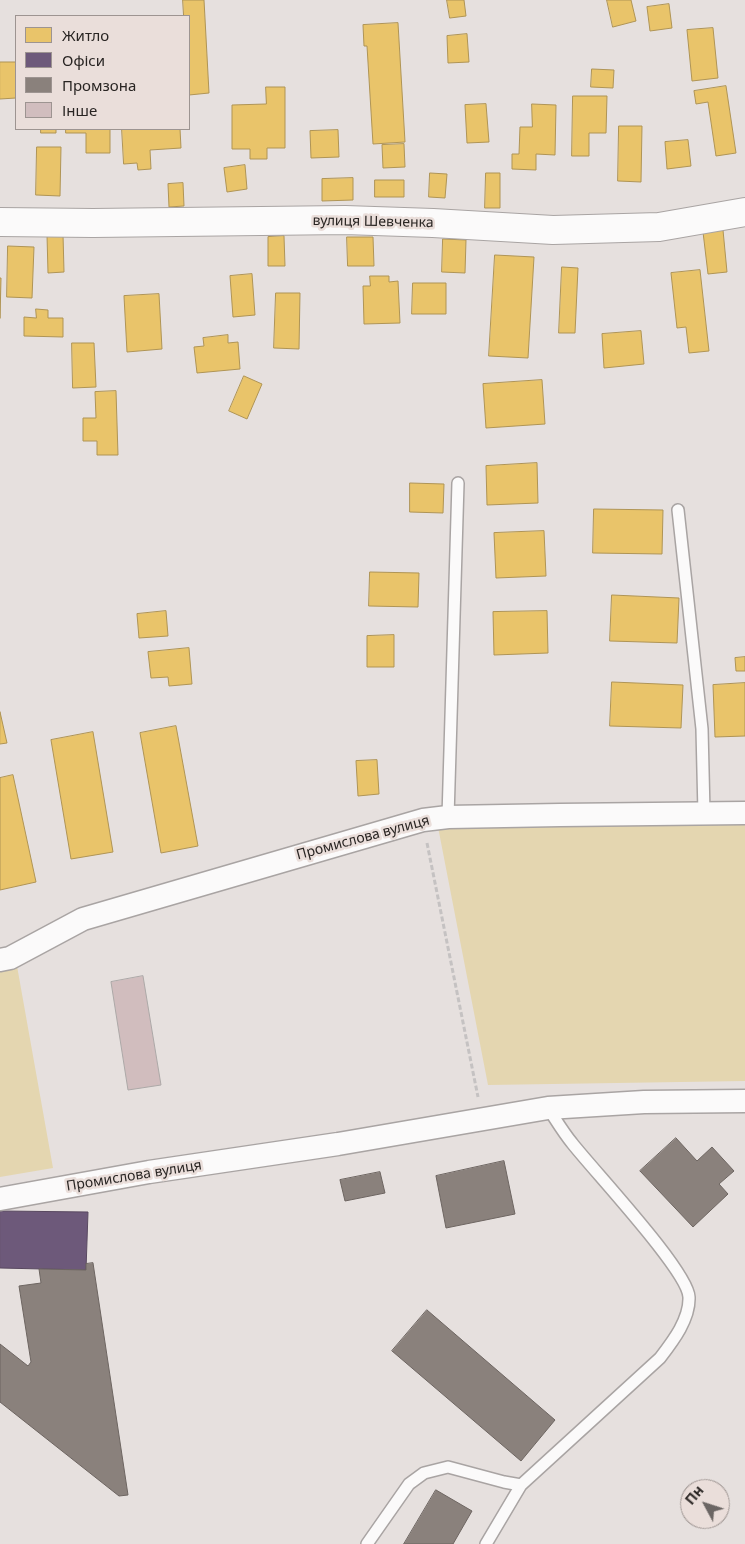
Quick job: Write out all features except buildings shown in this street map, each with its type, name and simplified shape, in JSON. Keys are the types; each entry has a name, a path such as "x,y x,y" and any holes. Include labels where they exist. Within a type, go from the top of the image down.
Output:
{"street":[{"name":"вулиця Шевченка","path":"0,222 102,224 345,220 553,230 660,227 745,212"},
{"name":"Промислова вулиця","path":"0,960 10,958 83,919 423,820 448,817 745,813"},
{"name":"Промислова вулиця","path":"0,1199 149,1172 338,1144 548,1108 644,1102 745,1101"}],"lane":[{"path":"448,817 458,483"},
{"path":"678,510 702,729 704,813"},
{"path":"486,1544 521,1485 660,1358 674,1339 685,1319 689,1296 673,1264 570,1142 548,1108"},
{"path":"367,1544 409,1484 424,1473 448,1467 521,1485"}],"path":[{"path":"423,820 482,1119"}],"shaded area":[{"path":"745,821 745,1081 488,1085 438,827"},
{"path":"17,966 53,1168 0,1177 0,970"}]}
